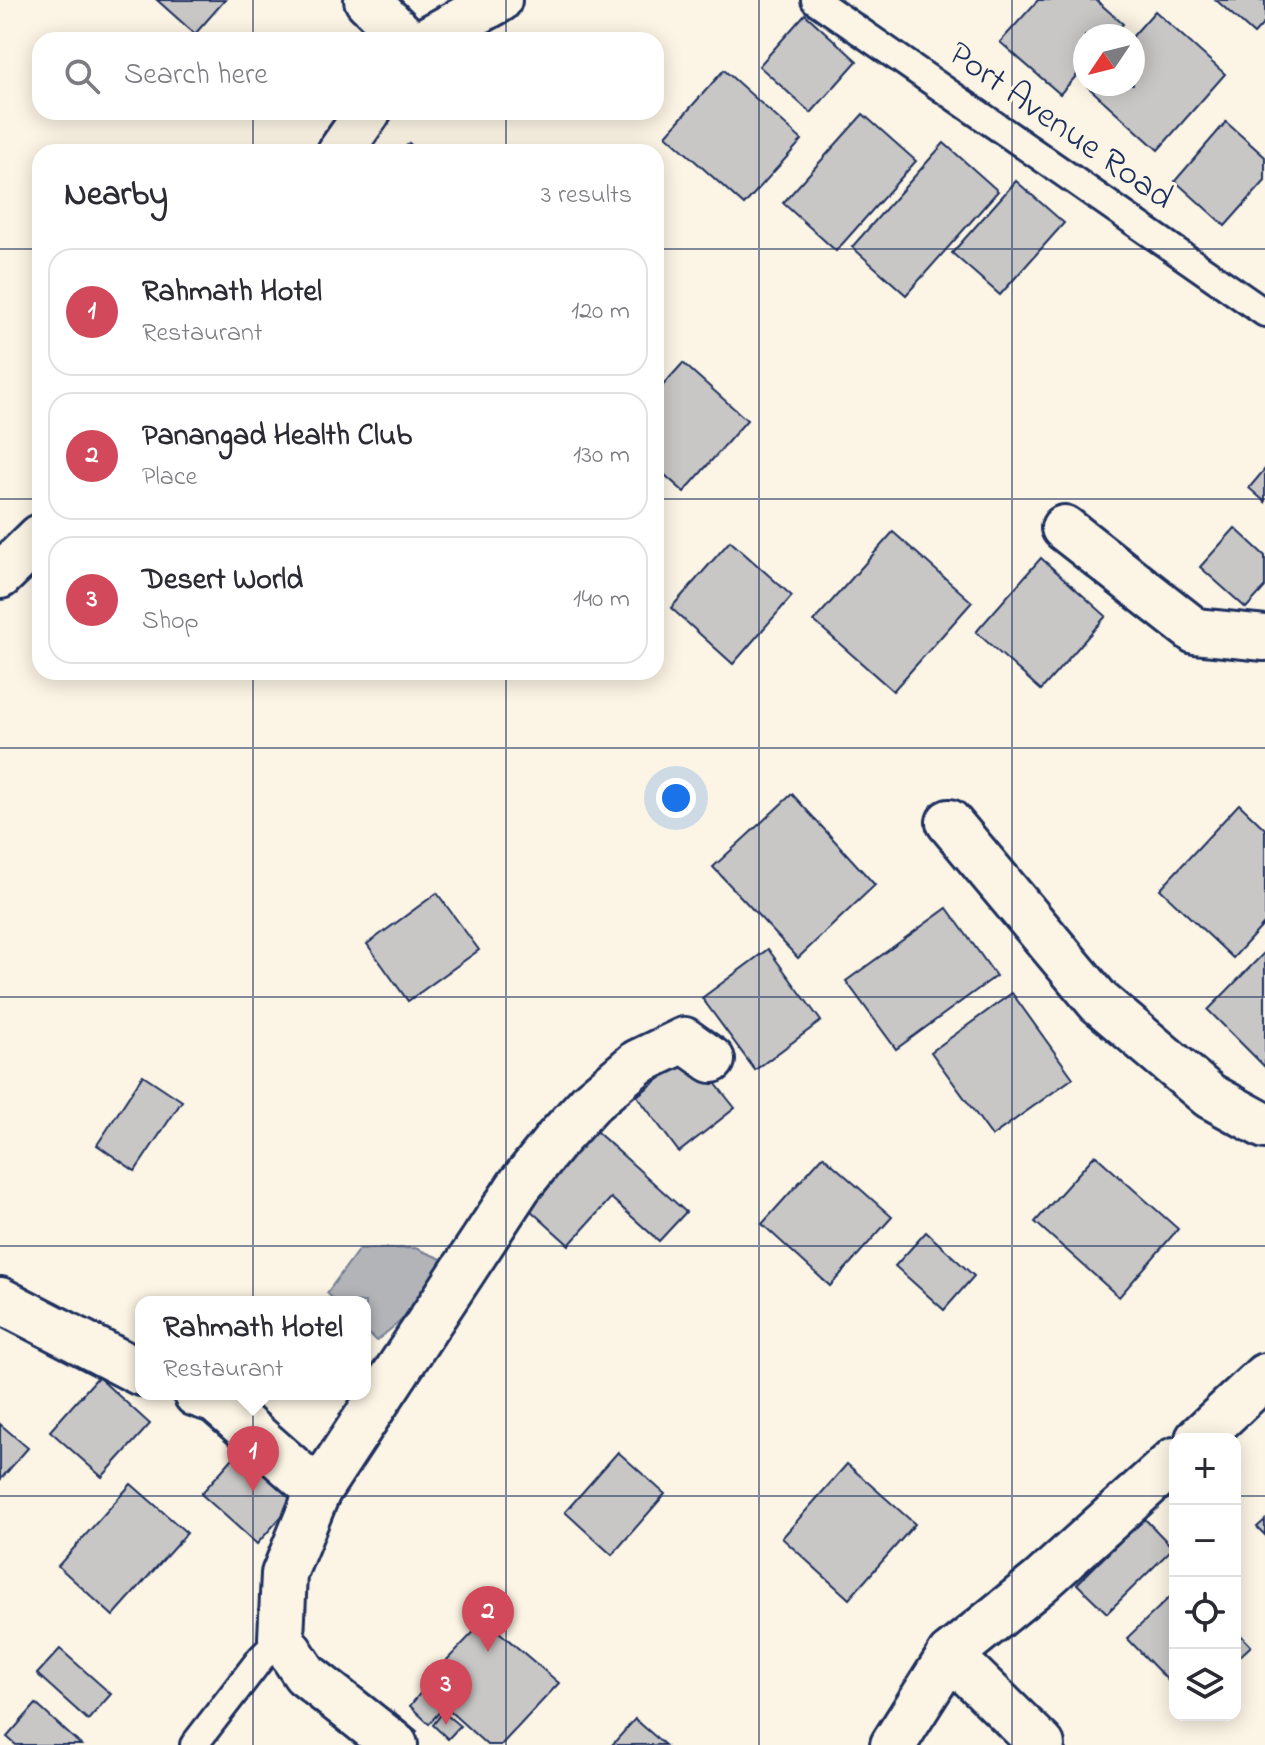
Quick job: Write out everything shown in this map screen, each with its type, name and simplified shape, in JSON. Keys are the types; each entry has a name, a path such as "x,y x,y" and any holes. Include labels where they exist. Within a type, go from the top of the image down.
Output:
{"street":[{"path":"367,0 399,32"},
{"path":"441,32 499,0"},
{"path":"346,144 362,120"},
{"path":"1064,528 1195,631 1265,638"},
{"path":"0,576 32,545"},
{"path":"949,822 1099,1002 1210,1096 1265,1126"},
{"path":"395,1745 305,1674 281,1638 284,1574 318,1491 519,1186 565,1130 591,1102 638,1062 684,1040 712,1060"},
{"path":"0,1300 135,1371"},
{"path":"1204,1433 1265,1376"},
{"path":"213,1400 318,1491"},
{"path":"893,1745 950,1655 1040,1582 1169,1465"},
{"path":"950,1655 1042,1745"}],"lane":[{"name":"Port Avenue Road","path":"815,0 1265,313"},
{"path":"194,1745 261,1658 281,1638"}],"shaded area":[{"path":"415,1248 456,1265 424,1302 376,1341 371,1336 371,1296 330,1296 327,1293 359,1249"}],"building":[{"path":"157,0 225,0 197,32 193,32"},
{"path":"1038,0 1096,0 1123,24 1073,24 1073,79 1060,94 1000,42"},
{"path":"1216,0 1265,0 1265,22 1254,34"},
{"path":"1155,11 1225,74 1158,150 1098,96 1145,96 1144,24"},
{"path":"805,14 857,61 811,113 759,66"},
{"path":"724,70 802,140 744,205 666,135"},
{"path":"863,114 916,161 836,251 783,203"},
{"path":"1226,122 1265,157 1265,181 1225,226 1175,181"},
{"path":"944,143 998,191 906,295 852,247"},
{"path":"1016,181 1064,223 1000,295 952,253"},
{"path":"683,363 747,420 684,492 664,474 664,384"},
{"path":"1265,469 1265,502 1249,488"},
{"path":"1235,528 1265,556 1265,587 1246,608 1200,567"},
{"path":"893,532 972,602 893,691 814,621"},
{"path":"730,541 792,596 733,664 671,608"},
{"path":"1041,558 1106,616 1041,690 976,632"},
{"path":"792,794 875,885 798,958 713,867"},
{"path":"1239,804 1265,829 1265,923 1233,958 1160,889"},
{"path":"437,893 479,950 408,1001 367,944"},
{"path":"947,908 996,976 896,1049 846,981"},
{"path":"768,949 821,1021 755,1070 702,998"},
{"path":"1265,952 1265,1067 1208,1010"},
{"path":"1012,993 1073,1078 992,1136 931,1052"},
{"path":"692,1054 735,1108 679,1152 637,1096"},
{"path":"143,1075 182,1101 135,1171 97,1145"},
{"path":"588,1124 686,1212 659,1241 611,1198 569,1245 520,1201"},
{"path":"1095,1155 1178,1229 1119,1297 1035,1222"},
{"path":"823,1156 892,1217 830,1286 762,1224"},
{"path":"926,1232 974,1276 944,1310 895,1266"},
{"path":"98,1377 150,1424 102,1477 50,1431"},
{"path":"0,1424 28,1448 0,1480"},
{"path":"248,1441 304,1491 257,1544 201,1494"},
{"path":"618,1452 665,1494 612,1555 565,1512"},
{"path":"847,1464 915,1524 849,1599 782,1538"},
{"path":"131,1484 187,1533 113,1616 58,1566"},
{"path":"1144,1518 1169,1544 1169,1552 1107,1613 1077,1584"},
{"path":"1265,1520 1265,1535 1257,1527"},
{"path":"1169,1598 1169,1682 1127,1638"},
{"path":"485,1620 559,1683 501,1745 487,1745 422,1686"},
{"path":"1241,1635 1251,1646 1241,1655"},
{"path":"60,1649 111,1694 88,1720 37,1674"},
{"path":"422,1691 442,1709 429,1724 410,1706"},
{"path":"36,1704 81,1745 16,1745 7,1737"},
{"path":"394,1712 417,1731 404,1745 393,1721"},
{"path":"443,1712 460,1726 448,1739 433,1725"},
{"path":"635,1719 665,1745 612,1745"}],"place":[{"name":"Rahmath Hotel","path":"253,1492"},
{"name":"Panangad Health Club","path":"488,1652"},
{"name":"Desert World","path":"446,1725"}]}
